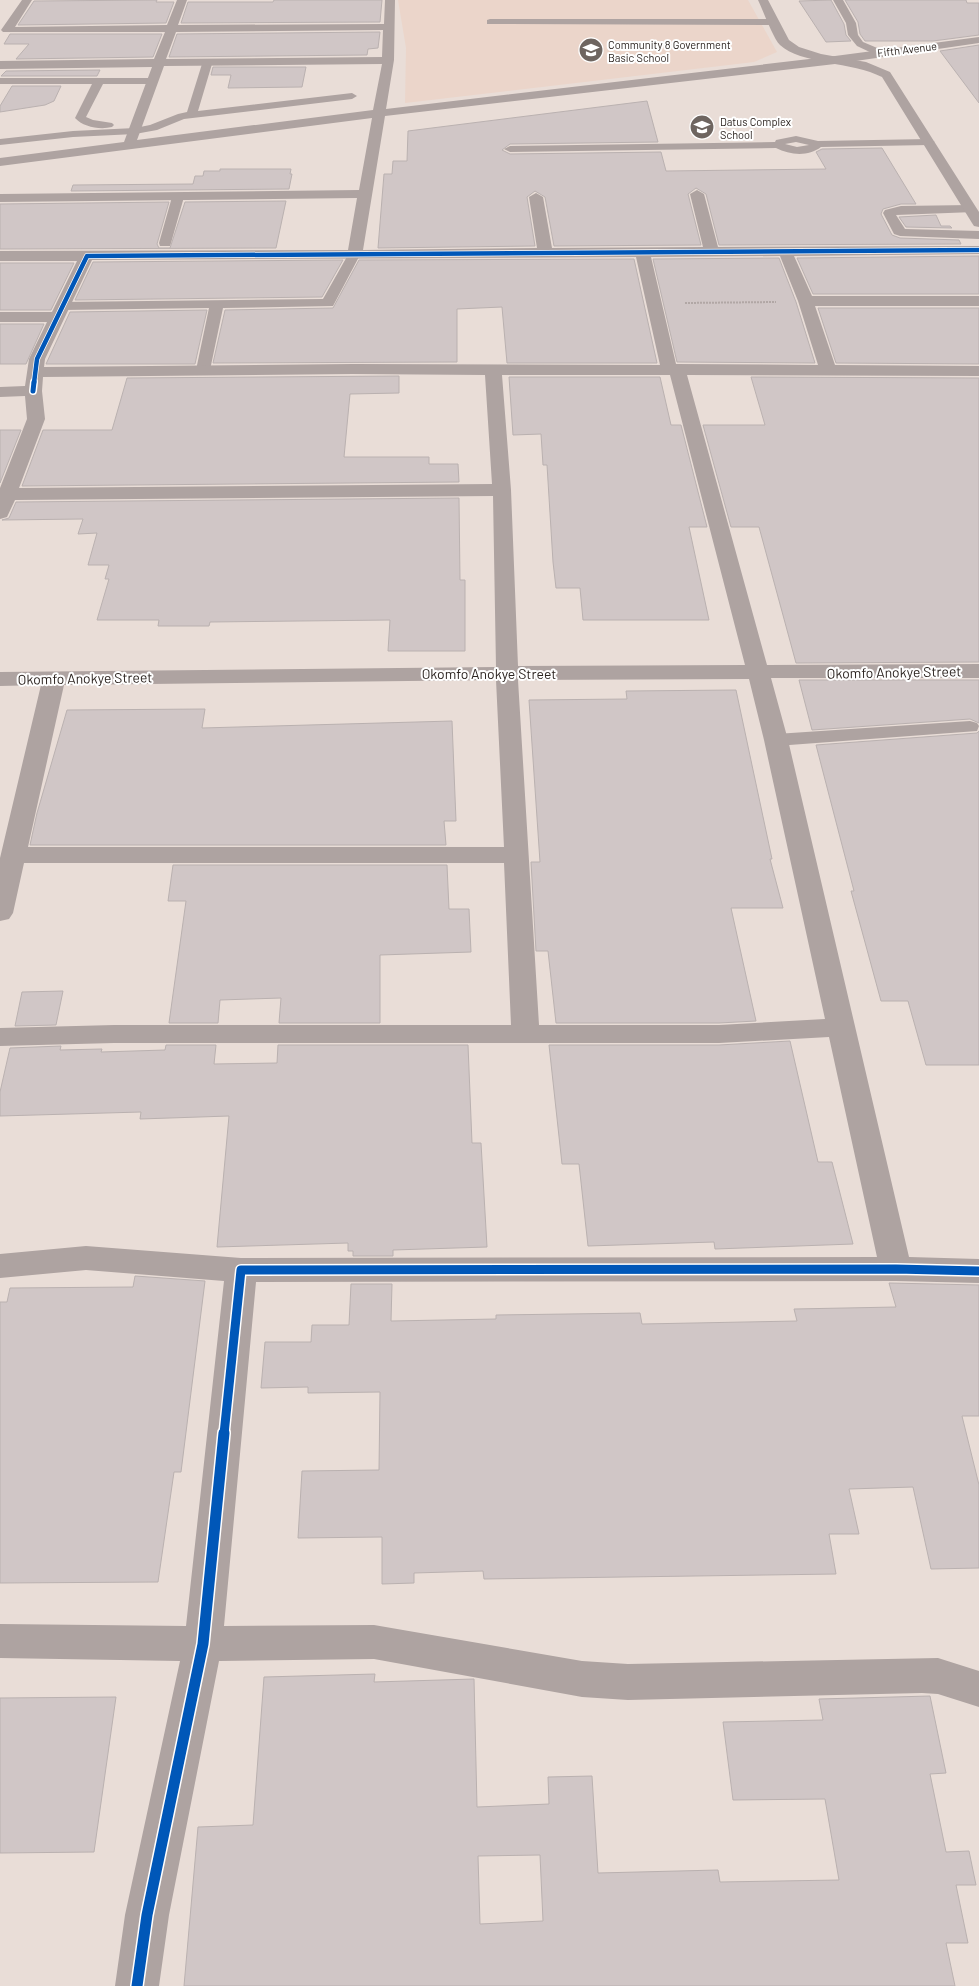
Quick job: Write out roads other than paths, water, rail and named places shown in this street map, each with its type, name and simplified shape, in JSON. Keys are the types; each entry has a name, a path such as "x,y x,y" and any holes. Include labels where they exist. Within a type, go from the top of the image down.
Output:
{"street":[{"path":"27,0 7,30 390,27"},
{"path":"129,146 182,0"},
{"path":"354,253 388,60 390,0"},
{"path":"763,0 784,42 789,46 803,52 867,66 886,75 979,223"},
{"name":"Fifth Avenue","path":"835,60 878,52 979,40"},
{"path":"0,65 206,64 388,60"},
{"path":"0,162 380,113 835,60"},
{"path":"0,198 365,194"},
{"path":"698,194 712,252"},
{"path":"536,196 545,253"},
{"path":"0,256 979,250"},
{"path":"785,251 806,301 828,371"},
{"path":"642,252 673,369 688,404 760,673 896,1269"},
{"path":"0,513 6,490 36,419 34,391 37,359 87,256"},
{"path":"806,301 979,301"},
{"path":"0,317 60,312"},
{"path":"35,372 493,368 979,371"},
{"path":"493,368 502,490 507,673 526,1035"},
{"path":"0,392 34,391"},
{"path":"6,490 502,490"},
{"name":"Okomfo Anokye Street","path":"0,679 507,673 979,671"},
{"path":"0,913 54,678"},
{"path":"14,855 518,854"},
{"path":"0,1037 114,1034 719,1034 841,1027"},
{"path":"0,1266 86,1258 241,1270 896,1269 979,1271"},
{"path":"138,1986 147,1915 203,1644 241,1270"},
{"path":"0,1641 203,1644 374,1642 591,1680 628,1682 922,1675 938,1676 979,1690"}],"lane":[{"path":"838,0 851,23 853,35 860,44 878,52"},
{"path":"490,22 774,22"},
{"path":"192,114 206,64"},
{"path":"0,81 153,81"},
{"path":"99,81 80,118 90,123 136,130"},
{"path":"0,142 153,128 192,114 352,96"},
{"path":"510,149 778,146 798,151 814,148 816,144 929,142"},
{"path":"165,243 178,197"},
{"path":"970,209 901,210 889,213 898,231 904,233 979,235"},
{"path":"60,312 328,302 354,253"},
{"path":"203,370 216,305"},
{"path":"776,740 970,727"}],"place":[{"name":"Community 8 Government Basic School","path":"591,50"},
{"name":"Datus Complex School","path":"702,127"}]}
